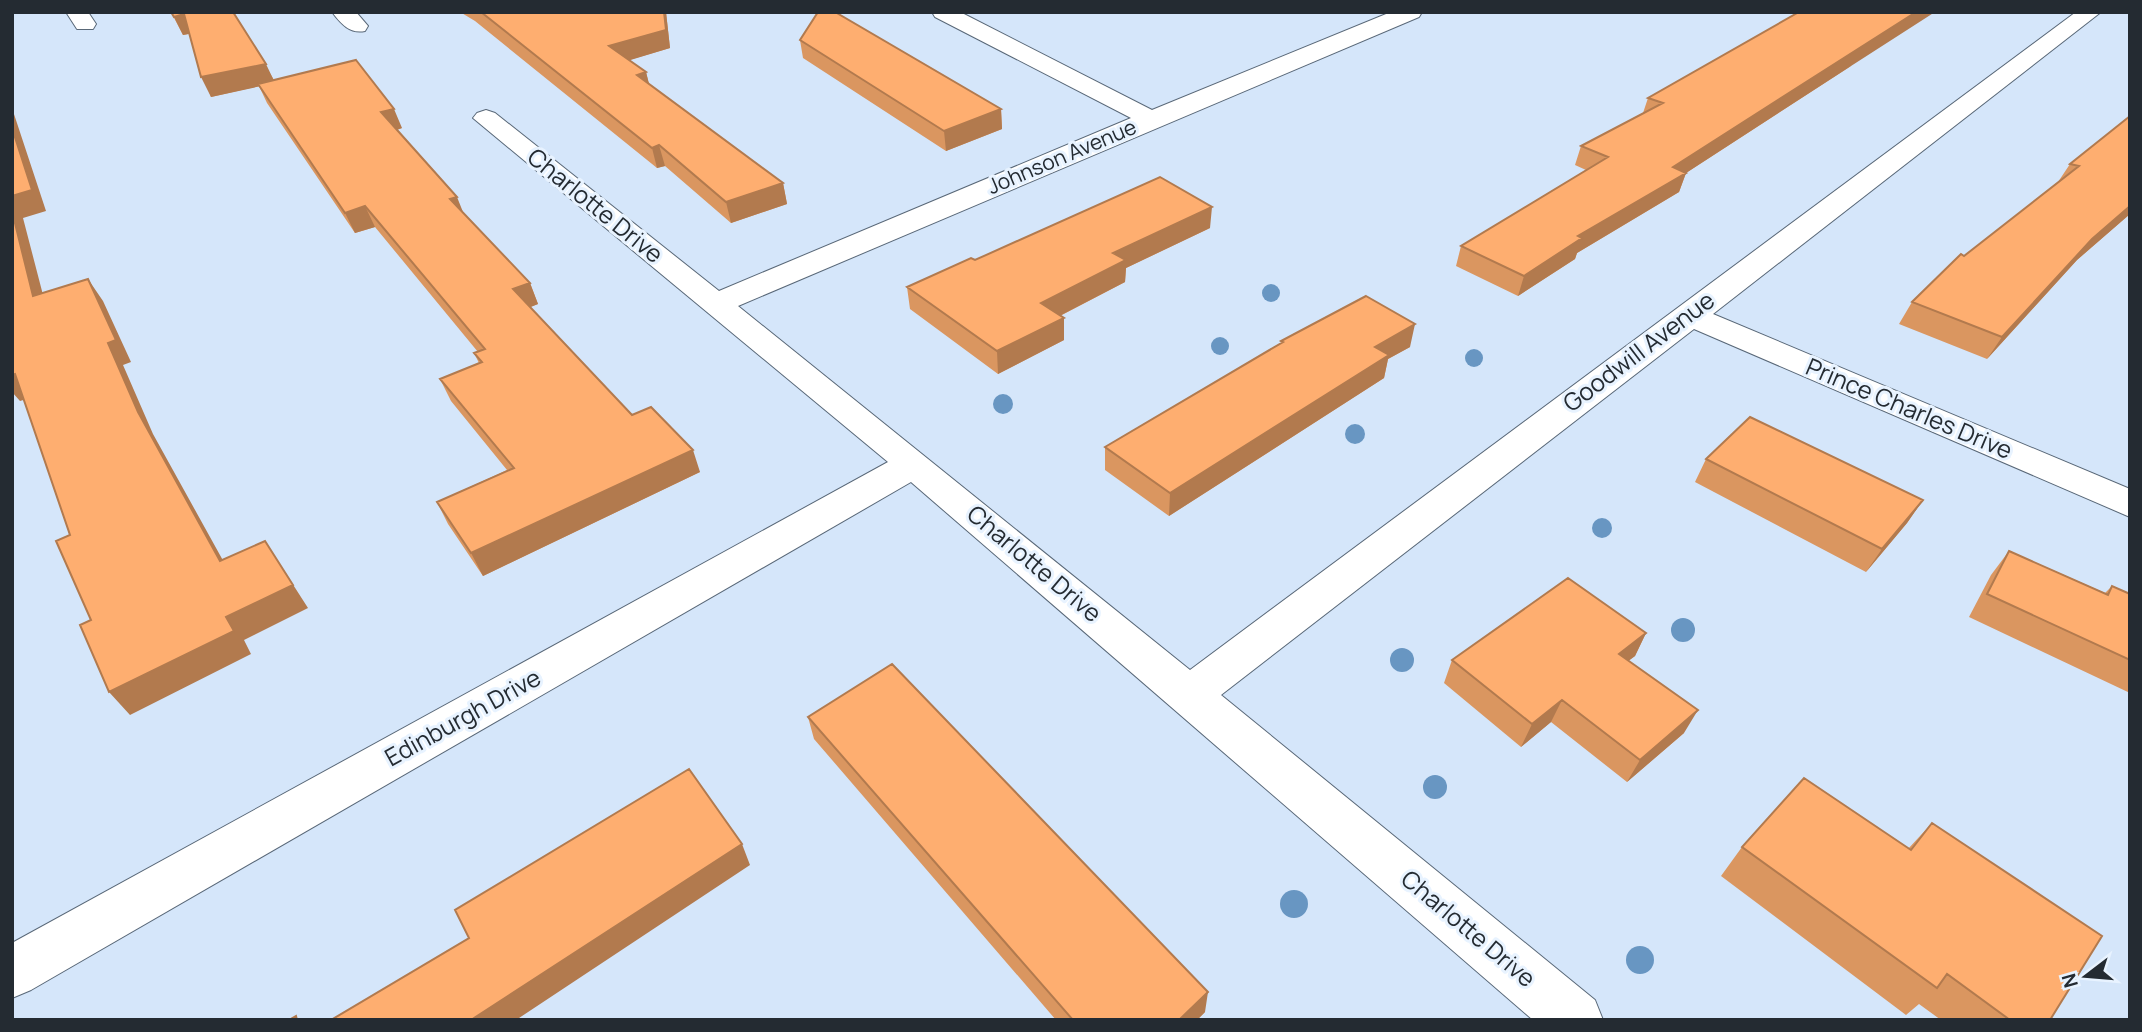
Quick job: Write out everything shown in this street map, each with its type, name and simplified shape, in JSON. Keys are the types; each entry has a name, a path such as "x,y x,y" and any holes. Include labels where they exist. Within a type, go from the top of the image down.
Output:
{"street":[{"path":"943,12 1151,119"},
{"name":"Johnson Avenue","path":"715,304 1410,12"},
{"name":"Goodwill Avenue","path":"1191,694 2090,12"},
{"name":"Charlotte Drive","path":"486,118 915,464 1575,1020"},
{"name":"Prince Charles Drive","path":"1688,315 2130,504"},
{"name":"Edinburgh Drive","path":"12,972 915,464"}],"building":[{"path":"171,12 233,12 266,64 201,77 184,14 174,17"},
{"path":"481,12 664,12 666,30 609,46 646,72 637,75 783,183 726,202 659,145 652,148"},
{"path":"818,12 835,12 1001,109 944,131 800,40"},
{"path":"1799,12 1916,12 1673,167 1686,173 1578,236 1582,238 1524,276 1461,246 1608,157 1581,146 1663,103 1648,98"},
{"path":"356,60 394,109 381,112 457,197 450,199 530,283 513,289 632,415 651,407 693,450 471,553 437,502 514,468 440,379 482,362 474,353 485,349 365,206 345,213 258,84"},
{"path":"2130,116 2130,206 2092,239 2002,337 1912,302 1961,254 1964,256 2079,166 2070,164"},
{"path":"12,128 32,190 12,196"},
{"path":"1160,177 1212,207 1113,253 1126,260 1041,303 1064,318 997,351 907,287 971,258 975,260"},
{"path":"12,211 33,296 88,279 116,340 108,343 138,412 220,561 265,541 293,585 226,617 234,631 109,692 80,625 91,620 56,541 70,535 15,374 12,375"},
{"path":"1366,296 1415,324 1375,347 1389,355 1170,493 1105,447 1283,342 1281,341"},
{"path":"1750,417 1923,500 1882,549 1706,459"},
{"path":"2009,551 2108,595 2112,586 2130,594 2130,660 1987,594"},
{"path":"1568,578 1646,633 1619,654 1698,710 1640,760 1562,700 1532,724 1452,660"},
{"path":"892,664 1208,992 1179,1020 1073,1020 808,717"},
{"path":"689,769 742,844 471,1020 331,1020 469,938 455,910"},
{"path":"1804,778 1911,850 1932,823 2102,936 2050,1020 2010,1020 1947,974 1937,988 1742,847"}]}
